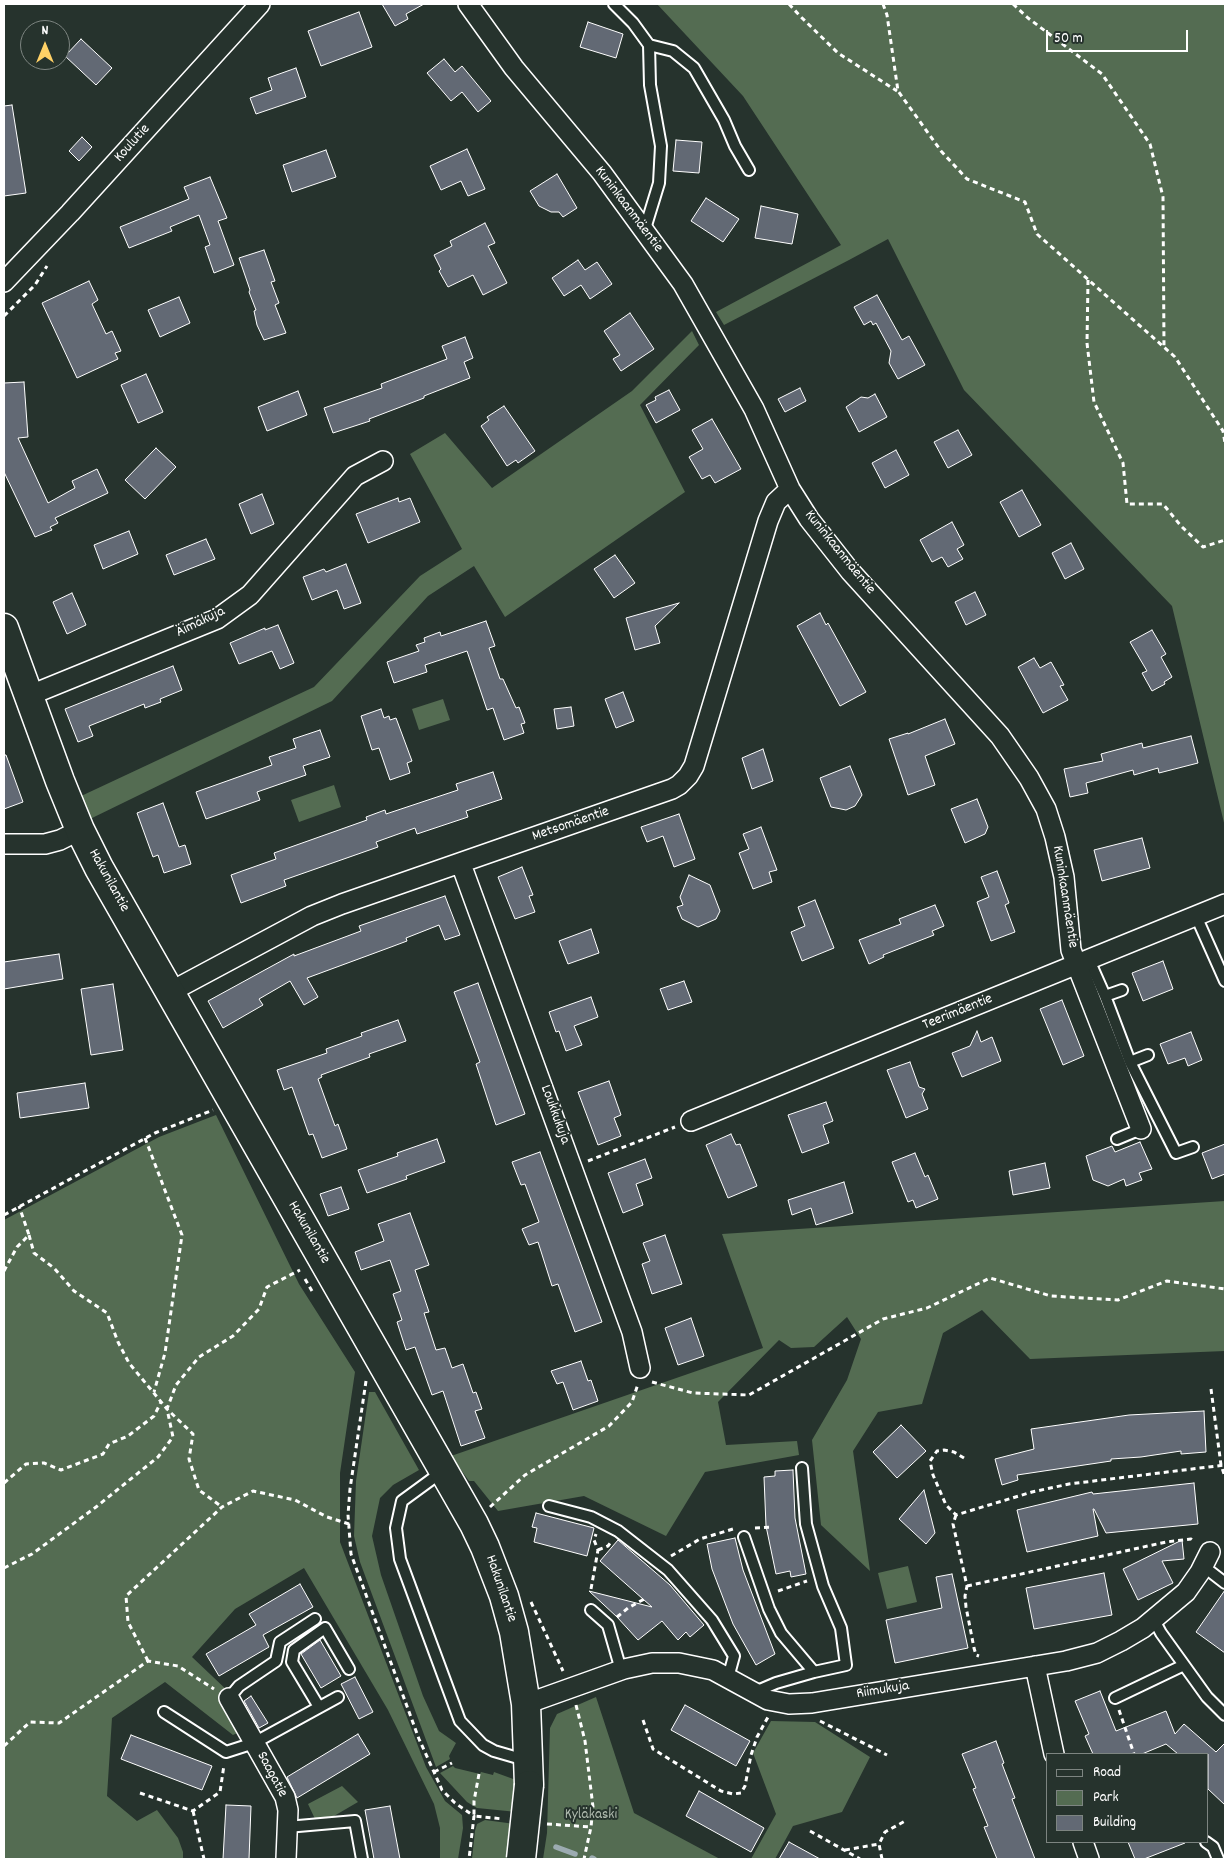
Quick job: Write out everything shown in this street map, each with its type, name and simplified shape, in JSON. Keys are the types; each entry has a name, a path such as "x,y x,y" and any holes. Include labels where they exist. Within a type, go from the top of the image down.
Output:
{"street":[{"name":"Koulutie","path":"4,282 70,213 260,4"},
{"name":"Kuninkaanmäentie","path":"468,4 514,68 602,173 683,284 754,409 790,489 810,519 850,571 1000,736 1029,778 1046,809 1055,837 1064,877 1071,950 1083,962 1141,1129"},
{"name":"Äimäkuja","path":"28,696 217,618 250,595 355,476 383,461"},
{"name":"Metsomäentie","path":"170,992 312,916 672,789 688,776 694,766 768,521 776,502 790,489"},
{"name":"Hakunilantie","path":"4,628 80,830 99,868 478,1532 504,1596 514,1632 526,1704 529,1773 521,1859"},
{"path":"4,844 45,844 60,840 80,830"},
{"name":"Loukkukuja","path":"461,864 574,1167 632,1332 640,1368"},
{"name":"Teerimäentie","path":"691,1121 1225,904"},
{"name":"Riimukuja","path":"526,1704 621,1670 652,1663 680,1663 713,1670 768,1700 788,1704 812,1703 1035,1666 1097,1653 1121,1642 1154,1620 1186,1592 1207,1559"},
{"path":"1035,1666 1054,1753"},
{"name":"Saagatie","path":"229,1698 285,1797 288,1810 286,1859"},
{"path":"1083,1843 1090,1859"}],"lane":[{"path":"614,4 649,44 673,51 694,68 724,120 735,146 749,170"},
{"path":"644,232 659,183 661,146 650,86 649,44"},
{"path":"1196,916 1225,981"},
{"path":"1083,962 1105,996 1130,1062 1176,1153 1193,1147"},
{"path":"1105,996 1122,990"},
{"path":"1130,1062 1148,1055"},
{"path":"1117,1138 1141,1129"},
{"path":"755,1692 776,1683 846,1665 841,1628 820,1576 806,1524 802,1468"},
{"path":"444,1471 402,1501 396,1528 400,1559 460,1721 483,1744 529,1773"},
{"path":"549,1506 591,1518 618,1531 668,1570 712,1620 734,1656 728,1678"},
{"path":"744,1538 764,1596 781,1633 814,1672"},
{"path":"1207,1559 1225,1583"},
{"path":"592,1610 608,1625 621,1670"},
{"path":"229,1698 239,1686 276,1661 280,1642 315,1619"},
{"path":"1154,1620 1207,1697 1225,1715"},
{"path":"319,1708 292,1662 294,1650 325,1628 349,1669"},
{"path":"1115,1698 1184,1665"},
{"path":"164,1712 226,1752 254,1743 338,1697"},
{"path":"287,1827 355,1821 362,1859"},
{"path":"1208,1843 1214,1847 1218,1859"}],"path":[{"path":"789,4 838,53 898,91 941,151 967,179 1025,202 1037,234 1175,357 1223,431 1225,441"},
{"path":"883,4 887,15 898,91"},
{"path":"1013,4 1028,18 1102,74 1150,144 1163,197 1164,347"},
{"path":"1088,279 1087,343 1094,402 1123,463 1127,504 1163,504 1180,526 1203,546 1225,540"},
{"path":"4,1215 145,1138 217,1109"},
{"path":"574,1167 691,1121"},
{"path":"145,1138 182,1235 166,1353 154,1393"},
{"path":"19,1206 34,1253 54,1268 74,1291 107,1313 118,1342 129,1363 167,1409 192,1434 189,1460 200,1490 222,1507"},
{"path":"4,1271 17,1247 29,1235"},
{"path":"4,1568 32,1554 96,1507 158,1457 174,1437 167,1409 176,1385 199,1357 232,1336 258,1310 267,1287 300,1270"},
{"path":"640,1368 650,1382 693,1393 749,1395 883,1319 927,1308 990,1278 1051,1296 1118,1300 1167,1281 1225,1288"},
{"path":"488,1509 526,1475 609,1426 632,1402 637,1390 640,1368"},
{"path":"366,1380 350,1489 348,1524 351,1554 419,1739 442,1790 455,1803 474,1816"},
{"path":"1211,1389 1220,1465 1224,1474"},
{"path":"4,1483 26,1464 44,1463 61,1470 103,1454 109,1444 128,1436 154,1416 161,1402"},
{"path":"956,1515 946,1505 933,1475 930,1461 938,1451 944,1450 954,1452 964,1458"},
{"path":"956,1515 1032,1492 1069,1484 1220,1465 1225,1466"},
{"path":"148,1661 128,1622 126,1596 222,1507 253,1492 294,1500 327,1518 348,1524"},
{"path":"956,1515 953,1524 954,1532 967,1586 965,1596 966,1607 974,1648 976,1655 987,1656"},
{"path":"591,1589 598,1550 594,1540 600,1522"},
{"path":"660,1564 700,1539 730,1529 736,1529"},
{"path":"967,1586 1166,1542 1191,1539 1207,1559"},
{"path":"764,1596 820,1576"},
{"path":"608,1625 628,1608 646,1598"},
{"path":"4,1746 30,1722 59,1723 148,1661 178,1666 229,1698"},
{"path":"1115,1698 1134,1753"},
{"path":"574,1700 585,1741 593,1807 584,1859"},
{"path":"643,1720 652,1749 722,1791 733,1794 741,1793 745,1786 751,1755 757,1737 769,1714"},
{"path":"813,1718 887,1755"},
{"path":"193,1812 220,1792 226,1752"},
{"path":"434,1772 452,1763"},
{"path":"469,1859 474,1801 479,1774"},
{"path":"140,1793 193,1812"},
{"path":"193,1812 204,1859"},
{"path":"882,1859 879,1844 885,1832 907,1820"},
{"path":"810,1831 860,1859"},
{"path":"844,1850 879,1844"}],"green space":[{"path":"657,4 1225,4 1225,827 1172,606 964,390 888,239 724,325 716,312 841,245 743,96"},
{"path":"692,331 699,345 640,405 685,492 505,617 474,566 428,596 332,701 90,819 79,797 314,687 420,576 462,549 410,454 445,433 492,488 632,391"},
{"path":"443,699 450,720 419,730 412,709"},
{"path":"334,785 341,807 299,822 291,800"},
{"path":"216,1115 299,1284 355,1372 340,1473 340,1542 426,1767 445,1801 462,1815 463,1828 458,1859 440,1859 440,1828 434,1804 388,1710 304,1568 235,1609 192,1657 231,1694 250,1727 233,1735 165,1682 112,1718 107,1796 137,1821 157,1810 178,1838 183,1852 183,1859 4,1859 4,1220 159,1137"},
{"path":"1225,1201 1225,1351 1030,1359 982,1310 943,1333 922,1404 878,1412 853,1451 870,1571 821,1525 812,1440 847,1380 861,1339 847,1317 814,1347 791,1348 779,1340 718,1402 726,1445 797,1441 799,1455 705,1472 666,1536 584,1496 498,1511 474,1481 469,1481 451,1456 763,1348 722,1234"},
{"path":"369,1392 375,1392 419,1470 393,1485 380,1498 372,1536 381,1575 423,1696 439,1731 456,1743 449,1756 450,1759 436,1767 360,1562 354,1536 356,1481"},
{"path":"908,1566 917,1602 887,1609 878,1573"},
{"name":"Kyläkaski","path":"596,1697 634,1813 720,1859 543,1859 547,1833 550,1728 557,1714"},
{"path":"771,1721 815,1722 870,1757 842,1812 793,1826 775,1859 751,1859 776,1814 753,1753"},
{"path":"453,1766 480,1774 481,1772 493,1775 494,1772 516,1780 517,1812 477,1808 467,1802 440,1773"},
{"path":"342,1786 358,1802 334,1816 315,1819 308,1804"},
{"path":"485,1820 515,1824 510,1859 472,1859 477,1824"}],"building":[{"path":"382,4 424,4 406,14 408,19 395,26"},
{"path":"359,12 372,47 321,66 308,31"},
{"path":"588,22 623,34 616,58 580,47"},
{"path":"81,39 112,68 96,85 70,61 70,51"},
{"path":"444,59 455,72 462,66 491,101 478,112 462,92 451,101 427,73"},
{"path":"296,68 306,97 256,114 250,98 272,90 268,78"},
{"path":"12,105 26,193 4,196 4,106"},
{"path":"82,137 92,147 79,161 69,151"},
{"path":"676,140 702,142 699,173 673,171"},
{"path":"467,149 485,189 468,196 461,181 441,190 430,166"},
{"path":"326,150 336,177 292,192 283,165"},
{"path":"557,174 577,208 563,217 559,212 551,212 539,206 530,191"},
{"path":"210,177 227,218 218,221 234,265 214,273 205,247 210,245 199,215 170,227 172,231 129,248 120,227 189,199 184,187"},
{"path":"706,198 739,219 723,242 691,221"},
{"path":"761,206 798,214 792,244 755,238"},
{"path":"485,223 495,243 488,246 507,283 483,295 473,275 448,287 439,271 441,269 434,255 452,246 450,241"},
{"path":"264,250 275,281 271,282 279,303 275,305 286,333 264,340 257,325 254,311 256,310 239,258"},
{"path":"578,260 585,270 597,262 612,284 590,299 581,285 564,296 552,278"},
{"path":"89,281 98,300 92,304 106,334 112,331 121,351 115,353 118,359 77,378 42,303"},
{"path":"877,295 902,340 909,336 925,365 898,379 889,363 891,351 876,323 873,325 871,321 864,325 854,307"},
{"path":"179,297 190,323 160,337 148,310"},
{"path":"630,313 654,349 621,371 613,359 620,355 604,331"},
{"path":"465,337 473,358 464,362 470,378 369,419 370,421 333,433 324,408 382,388 381,384 447,359 442,346"},
{"path":"146,374 163,412 138,423 121,385"},
{"path":"24,382 28,437 18,438 48,503 75,488 72,481 97,469 108,493 55,518 58,523 50,527 52,530 35,537 4,472 4,383"},
{"path":"800,388 806,401 785,412 778,399"},
{"path":"669,390 680,410 656,423 646,405 656,400 655,397"},
{"path":"298,391 307,415 267,431 258,407"},
{"path":"875,394 887,417 859,432 846,407 861,397 868,398"},
{"path":"504,406 535,451 518,463 516,460 507,466 481,426 489,420 487,417"},
{"path":"712,419 741,469 715,483 710,475 702,479 689,457 703,449 692,430"},
{"path":"958,430 972,455 948,468 934,442"},
{"path":"156,448 176,467 145,499 125,480"},
{"path":"896,450 909,475 885,488 872,463"},
{"path":"1022,490 1041,525 1019,537 1000,502"},
{"path":"262,494 274,524 251,534 239,504"},
{"path":"398,498 399,502 410,498 420,522 368,543 356,514"},
{"path":"952,522 964,545 957,549 963,559 948,567 942,557 932,562 920,540"},
{"path":"129,531 138,554 103,569 94,545"},
{"path":"206,539 215,559 174,575 166,555"},
{"path":"1071,543 1084,569 1065,579 1052,553"},
{"path":"615,555 635,583 614,598 594,569"},
{"path":"346,564 361,603 344,609 337,590 312,600 303,577 324,569 326,572"},
{"path":"975,592 986,615 966,625 955,602"},
{"path":"72,593 86,625 67,634 53,602"},
{"path":"679,603 655,626 660,643 635,650 626,618"},
{"path":"820,613 826,625 828,623 866,692 840,706 797,626"},
{"path":"486,621 495,646 489,648 500,679 503,679 516,708 519,707 525,723 521,724 524,733 504,740 493,708 487,710 467,651 425,665 427,672 394,683 387,662 419,651 416,645 425,642 424,638 440,632 441,636"},
{"path":"278,625 294,663 280,669 272,651 239,664 230,643 265,628 265,630"},
{"path":"1152,630 1166,654 1161,657 1172,677 1164,682 1165,684 1152,691 1142,673 1147,671 1130,642"},
{"path":"1034,658 1040,668 1051,662 1064,685 1060,686 1068,700 1043,713 1018,667"},
{"path":"173,666 182,690 160,699 161,702 145,708 144,704 89,726 93,736 78,742 65,709"},
{"path":"623,692 634,721 616,728 605,699"},
{"path":"571,707 574,726 557,729 554,709"},
{"path":"381,709 384,718 389,716 390,720 396,718 412,761 407,763 410,773 390,780 379,748 372,750 361,716"},
{"path":"945,719 955,744 925,756 935,785 908,795 889,739 908,734"},
{"path":"320,730 330,757 303,766 306,775 257,792 260,800 206,819 196,792 272,765 269,757 296,748 293,739"},
{"path":"1191,736 1198,763 1159,773 1158,768 1134,775 1133,770 1086,783 1088,793 1070,797 1064,769 1103,761 1101,754 1142,743 1143,748"},
{"path":"763,749 773,781 752,789 742,758"},
{"path":"4,755 6,755 23,802 4,809"},
{"path":"850,766 862,795 855,806 846,810 831,807 820,778"},
{"path":"493,772 502,799 466,811 468,817 417,834 415,828 376,842 378,847 284,880 286,886 241,903 231,875 276,859 274,853 367,820 366,817 385,810 386,814 458,790 456,784"},
{"path":"977,799 988,827 985,834 965,843 951,809"},
{"path":"163,803 179,847 185,845 191,864 164,873 158,855 153,857 137,813"},
{"path":"679,814 695,859 674,867 663,836 647,842 641,827"},
{"path":"761,827 777,870 769,872 772,882 753,889 739,853 749,849 743,834"},
{"path":"1142,838 1150,868 1102,881 1094,850"},
{"path":"522,867 533,895 529,896 535,912 515,919 498,877"},
{"path":"997,871 1009,903 1005,905 1015,932 991,941 977,902 989,897 981,877"},
{"path":"689,875 710,885 720,911 716,919 698,927 682,919 677,907 683,905 680,897"},
{"path":"445,896 460,935 445,940 439,925 406,938 407,941 307,978 318,997 304,1005 290,981 259,999 263,1005 223,1028 208,1001 294,954 294,956 361,931 359,926"},
{"path":"815,900 834,948 802,961 791,932 805,926 798,907"},
{"path":"935,905 944,926 932,931 934,935 883,955 884,957 869,964 859,940 901,924 899,919"},
{"path":"591,929 599,953 568,964 559,941"},
{"path":"59,954 63,979 4,989 4,962"},
{"path":"1163,961 1173,989 1143,1001 1132,973"},
{"path":"684,981 692,1002 668,1010 660,989"},
{"path":"478,983 525,1114 496,1125 476,1064 480,1062 454,992"},
{"path":"113,984 123,1050 91,1055 81,989"},
{"path":"591,997 598,1017 574,1026 582,1045 566,1051 559,1031 556,1032 549,1012"},
{"path":"1062,1000 1084,1056 1063,1065 1040,1009"},
{"path":"398,1020 406,1041 369,1054 370,1057 321,1075 322,1077 318,1079 335,1126 338,1124 347,1149 322,1158 313,1134 309,1135 292,1087 284,1090 277,1070 327,1053 326,1049 362,1036 361,1033"},
{"path":"977,1031 981,1042 992,1037 1001,1061 962,1077 952,1053 970,1046"},
{"path":"1191,1032 1202,1060 1188,1066 1185,1058 1168,1064 1160,1044"},
{"path":"910,1062 919,1087 925,1089 922,1094 928,1109 906,1118 887,1070"},
{"path":"609,1081 621,1115 614,1118 621,1136 598,1145 578,1092"},
{"path":"85,1083 89,1108 20,1118 17,1093"},
{"path":"826,1102 833,1121 823,1125 829,1143 802,1153 788,1115"},
{"path":"731,1134 736,1145 740,1144 757,1186 728,1198 706,1145"},
{"path":"437,1139 445,1162 406,1176 407,1179 367,1193 358,1170 398,1156 397,1153"},
{"path":"1140,1142 1152,1169 1139,1173 1142,1180 1126,1186 1124,1179 1108,1186 1093,1180 1086,1156 1112,1146 1115,1152"},
{"path":"1225,1144 1225,1174 1212,1179 1202,1153"},
{"path":"540,1152 602,1322 575,1332 558,1284 552,1286 538,1242 529,1245 522,1229 539,1222 525,1184 521,1185 512,1162"},
{"path":"915,1153 925,1177 928,1175 938,1199 916,1208 913,1200 908,1202 892,1162"},
{"path":"645,1159 652,1178 636,1184 643,1205 623,1213 608,1173"},
{"path":"1045,1163 1050,1188 1013,1195 1009,1171"},
{"path":"844,1182 853,1213 816,1225 811,1208 792,1215 788,1200"},
{"path":"341,1187 349,1209 328,1216 320,1194"},
{"path":"410,1213 429,1265 415,1270 429,1312 424,1313 436,1350 445,1348 452,1368 463,1364 473,1393 476,1392 482,1409 475,1411 485,1438 461,1446 443,1391 432,1395 415,1347 406,1350 397,1322 402,1320 393,1294 401,1291 390,1260 361,1270 355,1252 384,1241 378,1224"},
{"path":"665,1235 682,1284 652,1294 642,1264 650,1261 643,1243"},
{"path":"691,1318 704,1356 678,1365 665,1328"},
{"path":"581,1361 588,1381 591,1380 598,1401 573,1410 563,1382 557,1384 551,1371"},
{"path":"1204,1411 1206,1452 1181,1454 1181,1451 1111,1459 1111,1461 1017,1475 1018,1480 1002,1485 995,1459 1034,1449 1031,1429 1129,1415"},
{"path":"901,1425 926,1451 897,1478 873,1452"},
{"path":"793,1470 795,1518 806,1574 791,1577 790,1571 776,1574 766,1526 764,1477 775,1476 775,1471"},
{"path":"1194,1483 1198,1524 1106,1533 1093,1509 1098,1536 1027,1552 1017,1510 1092,1492 1093,1494"},
{"path":"924,1490 935,1533 926,1544 899,1519"},
{"path":"536,1513 594,1528 587,1556 534,1542 537,1528 532,1527"},
{"path":"735,1538 743,1570 775,1654 756,1665 733,1624 712,1569 707,1544"},
{"path":"618,1540 670,1585 704,1625 690,1637 686,1632 678,1640 662,1621 638,1640 589,1591 652,1607 600,1561"},
{"path":"1182,1540 1184,1559 1162,1561 1173,1583 1138,1600 1123,1569"},
{"path":"1104,1573 1112,1615 1034,1629 1026,1588"},
{"path":"952,1574 968,1648 895,1663 886,1620 942,1608 936,1577"},
{"path":"300,1584 313,1607 263,1635 269,1647 219,1676 206,1654 256,1625 249,1614"},
{"path":"1225,1590 1225,1653 1196,1632"},
{"path":"320,1640 341,1676 321,1688 301,1654"},
{"path":"355,1677 373,1712 359,1719 341,1684"},
{"path":"1100,1691 1116,1731 1166,1711 1175,1734 1184,1724 1216,1752 1225,1743 1225,1805 1209,1790 1209,1753 1177,1753 1166,1744 1144,1753 1093,1753 1085,1736 1089,1734 1075,1701"},
{"path":"251,1696 268,1723 259,1728 244,1701"},
{"path":"685,1705 750,1741 736,1766 671,1730"},
{"path":"358,1734 370,1754 297,1798 287,1777"},
{"path":"131,1735 212,1766 202,1790 121,1759"},
{"path":"996,1741 1004,1763 1002,1764 1015,1798 1012,1799 1035,1859 997,1859 984,1827 988,1826 973,1789 976,1788 962,1754"},
{"path":"699,1791 764,1828 751,1852 686,1816"},
{"path":"226,1805 251,1806 249,1859 223,1859"},
{"path":"390,1806 400,1859 374,1859 365,1810"},
{"path":"789,1842 820,1859 779,1859"},
{"path":"1128,1843 1185,1843 1144,1859 1135,1859"}],"waterway":[{"path":"556,1847 575,1854"}]}
